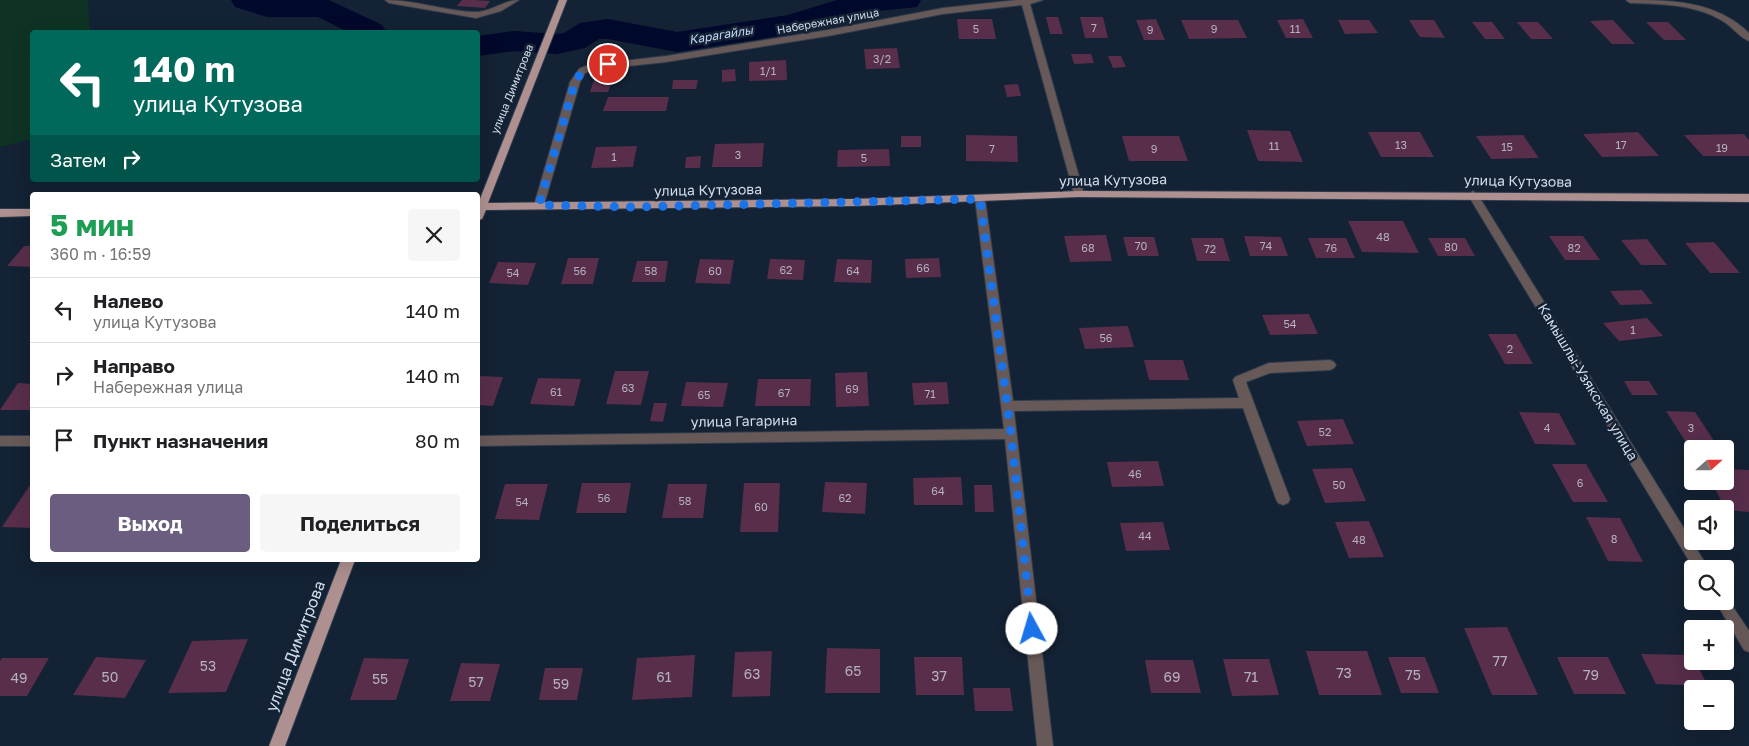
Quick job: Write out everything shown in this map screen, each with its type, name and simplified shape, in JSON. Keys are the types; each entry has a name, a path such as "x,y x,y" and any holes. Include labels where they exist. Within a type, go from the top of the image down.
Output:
{"main road":[{"name":"улица Димитрова","path":"480,207 563,0"},
{"name":"улица Кутузова","path":"480,210 539,205 642,207 980,199 1079,194 1749,198"},
{"path":"0,213 30,213"},
{"name":"улица Димитрова","path":"277,746 347,562"}],"street":[{"path":"389,0 476,15 498,9 515,0"},
{"name":"Набережная улица","path":"539,205 575,82 582,72 591,66 685,56 828,33 943,11 1026,3 1039,0"},
{"path":"1630,0 1654,0 1691,6 1722,16 1749,38"},
{"path":"1026,3 1079,194"},
{"name":"Камышлы-Узякская улица","path":"1473,196 1696,560"},
{"path":"980,199 1008,406 1045,746"},
{"path":"1283,499 1239,380 1269,368 1330,365"},
{"path":"1008,406 1248,403"},
{"name":"улица Гагарина","path":"480,441 1011,434"},
{"path":"0,441 30,441"},
{"path":"1727,610 1749,646"}],"green space":[{"path":"0,0 88,0 90,30 30,30 30,140 0,147"}],"building":[{"path":"462,0 490,1 485,8 457,6"},
{"path":"1046,17 1058,17 1063,34 1050,34"},
{"path":"1080,17 1103,17 1108,38 1085,38"},
{"path":"957,19 992,19 996,39 959,39"},
{"path":"1156,19 1165,40 1144,40 1136,20"},
{"path":"1303,19 1313,38 1286,38 1277,20"},
{"path":"1181,20 1238,20 1247,38 1189,39"},
{"path":"1338,20 1369,20 1378,33 1345,34"},
{"path":"1409,20 1434,20 1445,38 1420,37"},
{"path":"1613,20 1635,44 1612,44 1590,21"},
{"path":"1472,22 1492,22 1505,39 1485,39"},
{"path":"1517,22 1538,22 1553,39 1531,39"},
{"path":"1646,22 1668,22 1686,40 1664,40"},
{"path":"897,48 900,68 866,69 864,49"},
{"path":"1071,54 1091,54 1094,63 1074,64"},
{"path":"1108,56 1121,56 1126,67 1113,68"},
{"path":"786,60 787,80 749,81 749,62"},
{"path":"735,69 736,81 722,82 722,70"},
{"path":"597,71 615,71 608,92 590,92"},
{"path":"673,80 698,80 696,89 672,89"},
{"path":"1018,84 1021,96 1007,97 1004,85"},
{"path":"608,97 669,97 666,111 603,111"},
{"path":"1247,130 1290,131 1303,162 1258,161"},
{"path":"1368,132 1420,132 1434,157 1381,157"},
{"path":"1638,132 1659,156 1602,157 1583,134"},
{"path":"1744,134 1749,140 1749,156 1703,156 1684,135"},
{"path":"966,135 1017,136 1018,162 966,161"},
{"path":"1523,135 1539,158 1491,159 1476,136"},
{"path":"901,136 921,136 921,147 901,147"},
{"path":"1122,136 1179,136 1188,161 1129,161"},
{"path":"764,143 762,167 712,167 715,144"},
{"path":"637,146 633,167 591,168 596,147"},
{"path":"889,149 890,166 837,167 838,150"},
{"path":"701,156 700,168 685,168 686,157"},
{"path":"1348,221 1403,221 1419,253 1362,252"},
{"path":"1106,235 1112,261 1070,262 1064,236"},
{"path":"1244,236 1281,237 1288,256 1250,256"},
{"path":"1549,236 1583,236 1600,260 1565,260"},
{"path":"1123,237 1154,237 1159,256 1128,256"},
{"path":"1191,238 1223,238 1230,261 1197,261"},
{"path":"1308,238 1346,238 1355,258 1316,258"},
{"path":"1428,238 1465,238 1475,256 1438,256"},
{"path":"1647,239 1667,265 1641,265 1621,240"},
{"path":"1714,242 1740,273 1710,273 1685,243"},
{"path":"24,246 30,246 30,267 7,266"},
{"path":"568,258 599,258 593,284 561,284"},
{"path":"939,258 941,277 906,278 905,259"},
{"path":"700,259 734,260 730,284 695,283"},
{"path":"770,259 805,260 803,280 767,279"},
{"path":"837,259 872,260 871,283 834,282"},
{"path":"637,261 668,261 665,282 632,282"},
{"path":"498,262 536,263 528,285 489,283"},
{"path":"1642,290 1653,304 1620,305 1610,291"},
{"path":"1309,314 1318,334 1270,335 1262,315"},
{"path":"1647,318 1663,336 1619,341 1603,323"},
{"path":"1128,326 1134,347 1085,349 1079,328"},
{"path":"1488,334 1516,334 1533,364 1505,364"},
{"path":"1144,360 1183,360 1189,380 1149,380"},
{"path":"615,371 649,371 641,405 606,404"},
{"path":"867,372 869,406 836,407 835,373"},
{"path":"480,376 503,377 493,406 480,405"},
{"path":"538,378 581,379 574,406 530,404"},
{"path":"758,379 811,379 810,406 755,406"},
{"path":"1624,381 1649,381 1658,395 1632,395"},
{"path":"686,382 728,383 723,407 681,406"},
{"path":"947,382 949,404 914,405 912,383"},
{"path":"18,383 30,384 30,410 0,410"},
{"path":"654,403 667,403 663,422 650,421"},
{"path":"1666,411 1695,412 1713,440 1684,440"},
{"path":"1519,412 1559,413 1576,445 1535,444"},
{"path":"1343,419 1354,444 1307,446 1297,421"},
{"path":"1158,461 1164,486 1112,487 1107,462"},
{"path":"1552,464 1586,464 1608,502 1573,502"},
{"path":"1352,468 1366,501 1325,503 1312,469"},
{"path":"1734,469 1749,470 1749,512 1734,511 1734,500 1721,500 1716,490 1734,490"},
{"path":"961,477 963,505 914,505 913,478"},
{"path":"825,482 867,483 865,514 822,512"},
{"path":"582,483 631,483 626,513 576,513"},
{"path":"744,483 780,483 778,532 740,532"},
{"path":"505,484 548,484 539,520 495,519"},
{"path":"668,484 707,484 703,518 662,518"},
{"path":"30,485 30,528 2,527"},
{"path":"974,485 992,485 994,512 975,512"},
{"path":"1586,517 1620,518 1643,562 1608,561"},
{"path":"1369,521 1384,557 1349,558 1335,522"},
{"path":"1163,522 1170,550 1126,551 1120,523"},
{"path":"1507,627 1538,695 1492,695 1464,628"},
{"path":"248,639 226,692 168,693 192,641"},
{"path":"827,648 880,649 880,693 825,693"},
{"path":"772,651 770,696 732,697 735,652"},
{"path":"1306,651 1367,651 1382,695 1319,695"},
{"path":"1641,654 1684,655 1684,670 1700,670 1705,680 1684,680 1684,685 1656,684"},
{"path":"695,655 692,697 632,700 637,658"},
{"path":"96,657 146,660 125,698 73,695"},
{"path":"914,657 962,657 964,695 916,695"},
{"path":"1388,657 1425,657 1439,693 1401,693"},
{"path":"1557,657 1608,657 1626,694 1574,694"},
{"path":"2,658 49,658 27,696 0,696 0,661"},
{"path":"364,658 409,659 396,700 350,700"},
{"path":"1223,659 1269,659 1279,695 1232,696"},
{"path":"1145,660 1193,660 1201,693 1151,693"},
{"path":"461,663 500,664 490,701 450,701"},
{"path":"545,668 583,668 577,700 539,700"},
{"path":"973,688 1010,688 1013,711 975,711"}],"waterway":[{"name":"Карагайлы","path":"246,0 267,8 324,8 367,30"},
{"name":"Карагайлы","path":"480,46 514,41 557,44 574,41 591,30 608,29 677,42 792,24 856,4 906,0"}],"route":[{"path":"608,64 591,66 582,72 575,82 539,205 632,207 980,199 1011,434 1032,629"}]}
